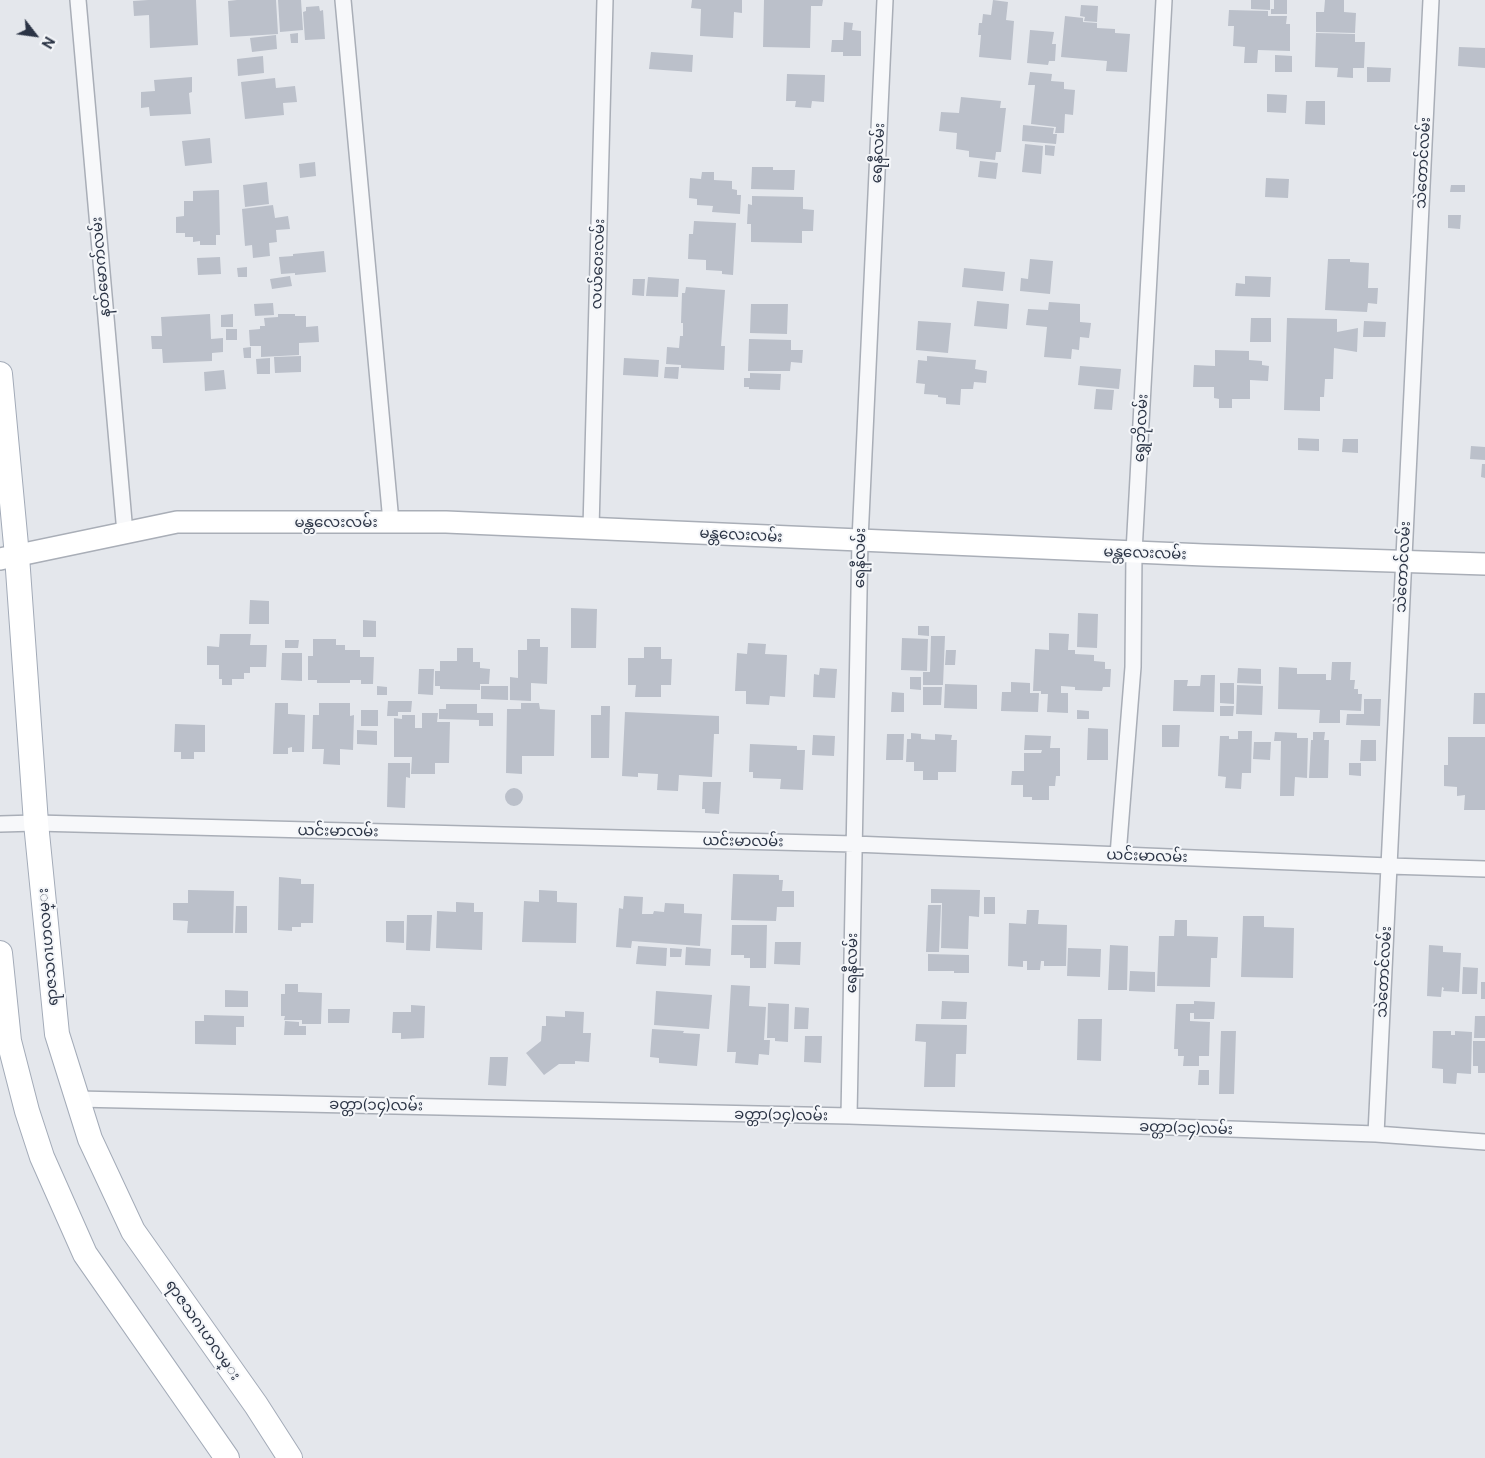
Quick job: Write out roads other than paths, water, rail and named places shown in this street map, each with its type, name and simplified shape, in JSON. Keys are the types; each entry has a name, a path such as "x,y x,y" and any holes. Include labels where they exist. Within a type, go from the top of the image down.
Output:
{"main road":[{"name":"ရာဇသဂၤဟလမ္း","path":"0,374 9,558 56,1034 90,1138 133,1231 256,1405 290,1458"},
{"name":"မန္တလေးလမ်း","path":"9,558 177,522 446,522 1134,552 1485,564"},
{"path":"0,953 9,1041 27,1111 42,1157 85,1254 227,1458"}],"street":[{"name":"နတ်မောက်လမ်း","path":"78,0 125,533"},
{"path":"343,0 391,522"},
{"name":"လယ်ဝေးလမ်း","path":"591,528 605,0"},
{"name":"ရေနီလမ်း","path":"850,1116 860,540 885,0"},
{"name":"ရွှေဘိုလမ်း","path":"1118,855 1133,667 1134,552 1164,0"},
{"name":"သဲတောင်လမ်း","path":"1376,1134 1430,0"},
{"name":"ယင်းမာလမ်း","path":"0,824 36,823 854,844 1485,869"},
{"name":"ခတ္တာ(၁၄)လမ်း","path":"77,1099 850,1116 1376,1134 1485,1142"}]}
